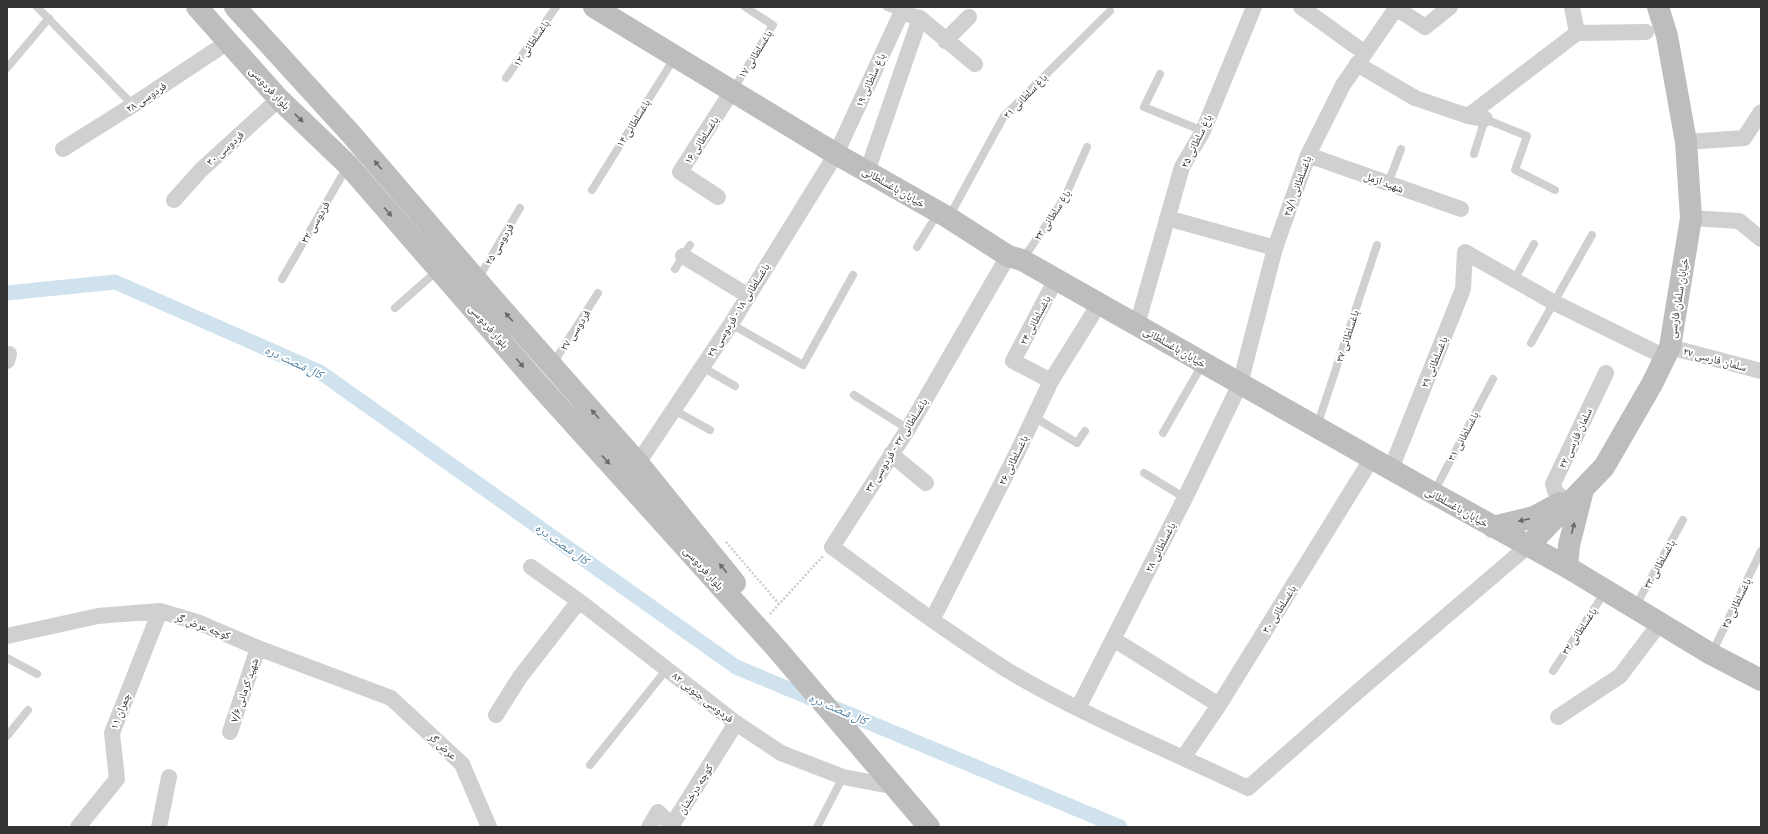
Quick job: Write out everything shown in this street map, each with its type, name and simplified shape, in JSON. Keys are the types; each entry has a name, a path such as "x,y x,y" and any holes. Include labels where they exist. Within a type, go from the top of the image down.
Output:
{"street":[{"name":"بلوار فردوسی","path":"197,7 279,99 348,166 443,275 486,307 552,366 638,463 765,619 784,651"},
{"name":"خیابان باغسلطانی","path":"594,7 836,154 944,215 1015,258 1056,279 1493,527 1568,567 1712,654 1759,677"},
{"name":"باغ سلطانی ۲۵","path":"1137,325 1182,167 1203,131 1253,7"},
{"path":"1301,7 1361,58 1415,98 1468,116 1486,119"},
{"path":"1397,8 1425,27 1450,7"},
{"path":"1572,7 1577,33"},
{"name":"خیابان سلمان فارسی","path":"1528,546 1604,467 1652,384 1667,352 1691,218 1686,142 1667,36 1658,7"},
{"name":"باغسلطانی ۲۵/۱","path":"1240,384 1275,248 1308,155 1343,85 1397,8"},
{"path":"897,9 920,18 945,41 975,64"},
{"name":"باغ سلطانی ۱۹","path":"836,154 897,9"},
{"name":"بلوار فردوسی","path":"242,10 472,273 486,307 538,384 784,651"},
{"path":"945,41 969,17"},
{"path":"867,172 920,18"},
{"path":"1468,116 1577,33 1646,32"},
{"name":"فردوسی ۲۸","path":"63,149 134,105 228,42"},
{"name":"باغسلطانی ۱۶","path":"718,197 680,172 732,91"},
{"name":"فردوسی ۳۰","path":"174,200 201,170 279,99"},
{"path":"1686,142 1744,138 1761,112"},
{"name":"باغسلطانی ۱۸ - فردوسی ۲۹","path":"638,463 731,324 836,154"},
{"name":"شهید ازمل","path":"1308,155 1461,209"},
{"path":"1167,218 1275,248"},
{"path":"1691,218 1739,221 1761,239"},
{"name":"سلمان فارسی ۲۷","path":"1465,252 1553,302 1667,352 1761,371"},
{"name":"باغسلطانی ۲۹","path":"1391,469 1463,290 1465,252"},
{"path":"683,257 747,296"},
{"name":"باغسلطانی ۲۲ - فردوسی ۳۳","path":"832,547 1015,258"},
{"path":"443,275 455,281 461,278 465,273 472,273"},
{"name":"باغسلطانی ۲۴","path":"1051,381 1013,361 1056,279"},
{"name":"باغسلطانی ۲۶","path":"932,620 1016,455 1051,381 1099,304"},
{"name":"سلمان فارسی ۲۲","path":"1564,500 1555,491 1553,484 1606,372"},
{"name":"باغسلطانی ۲۸","path":"1078,708 1185,498 1240,384"},
{"path":"891,454 926,483"},
{"name":"باغسلطانی ۳۰","path":"1183,758 1219,705 1372,458"},
{"path":"1493,527 1534,517 1583,489"},
{"path":"1568,567 1569,545 1583,489"},
{"path":"832,547 932,620 1008,670 1078,708 1248,788 1528,546"},
{"name":"فردوسی جنوبی ۸۲","path":"531,567 579,601 736,723 781,753 843,777 896,787"},
{"path":"496,715 520,677 579,601"},
{"name":"کوچه عرض گر","path":"7,636 98,616 160,611 200,623 258,648 390,698"},
{"name":"چمران ۱۱","path":"78,827 117,780 112,733 160,611"},
{"path":"1558,717 1620,676 1660,623"},
{"path":"1113,639 1219,705"},
{"name":"شهید کرمانی ۷/۶","path":"230,732 258,648"},
{"path":"784,651 881,763 947,827"},
{"name":"عرض گر","path":"390,698 462,764 489,827"},
{"name":"کوچه درخشان","path":"649,827 658,812 673,826 736,723"},
{"path":"881,763 896,787 930,827"},
{"path":"160,827 169,777"}],"lane":[{"path":"37,7 134,105"},
{"name":"باغسلطانی ۱۲","path":"506,78 556,7"},
{"name":"باغسلطانی ۱۷","path":"732,91 773,25 746,7"},
{"name":"باغ سلطانی ۲۱","path":"917,247 944,215 1004,116 1110,11"},
{"path":"7,68 49,18"},
{"name":"باغسلطانی ۱۴","path":"592,190 675,56"},
{"path":"1160,74 1144,107 1203,131"},
{"path":"1474,154 1486,119 1527,136 1515,170 1555,190"},
{"name":"باغ سلطانی ۲۳","path":"1015,258 1065,197 1087,147"},
{"path":"1388,184 1401,149"},
{"name":"فردوسی ۳۲","path":"282,279 348,166"},
{"name":"فردوسی ۲۵","path":"472,273 520,208"},
{"path":"1531,343 1592,235"},
{"path":"1514,280 1534,244"},
{"name":"باغسلطانی ۲۷","path":"1317,427 1377,245"},
{"path":"395,308 443,275"},
{"path":"731,324 803,365 853,275"},
{"name":"فردوسی ۲۷","path":"552,366 598,293"},
{"path":"1163,433 1203,362"},
{"path":"702,367 735,386"},
{"name":"باغسلطانی ۳۱","path":"1433,493 1493,379"},
{"path":"854,395 908,429"},
{"path":"674,410 710,430"},
{"path":"1034,417 1077,443 1085,431"},
{"path":"1144,473 1185,498"},
{"name":"باغسلطانی ۳۳","path":"1635,608 1683,520"},
{"name":"باغسلطانی ۳۵","path":"1712,654 1761,552"},
{"name":"باغسلطانی ۳۲","path":"1553,671 1606,590"},
{"path":"7,658 37,674"},
{"path":"590,765 667,669"},
{"path":"7,736 28,710"},
{"path":"817,827 843,777"}],"path":[{"path":"765,619 832,547"}],"waterway":[{"name":"کال شصت دره","path":"7,293 115,282 320,372 736,667 1120,827"}]}
